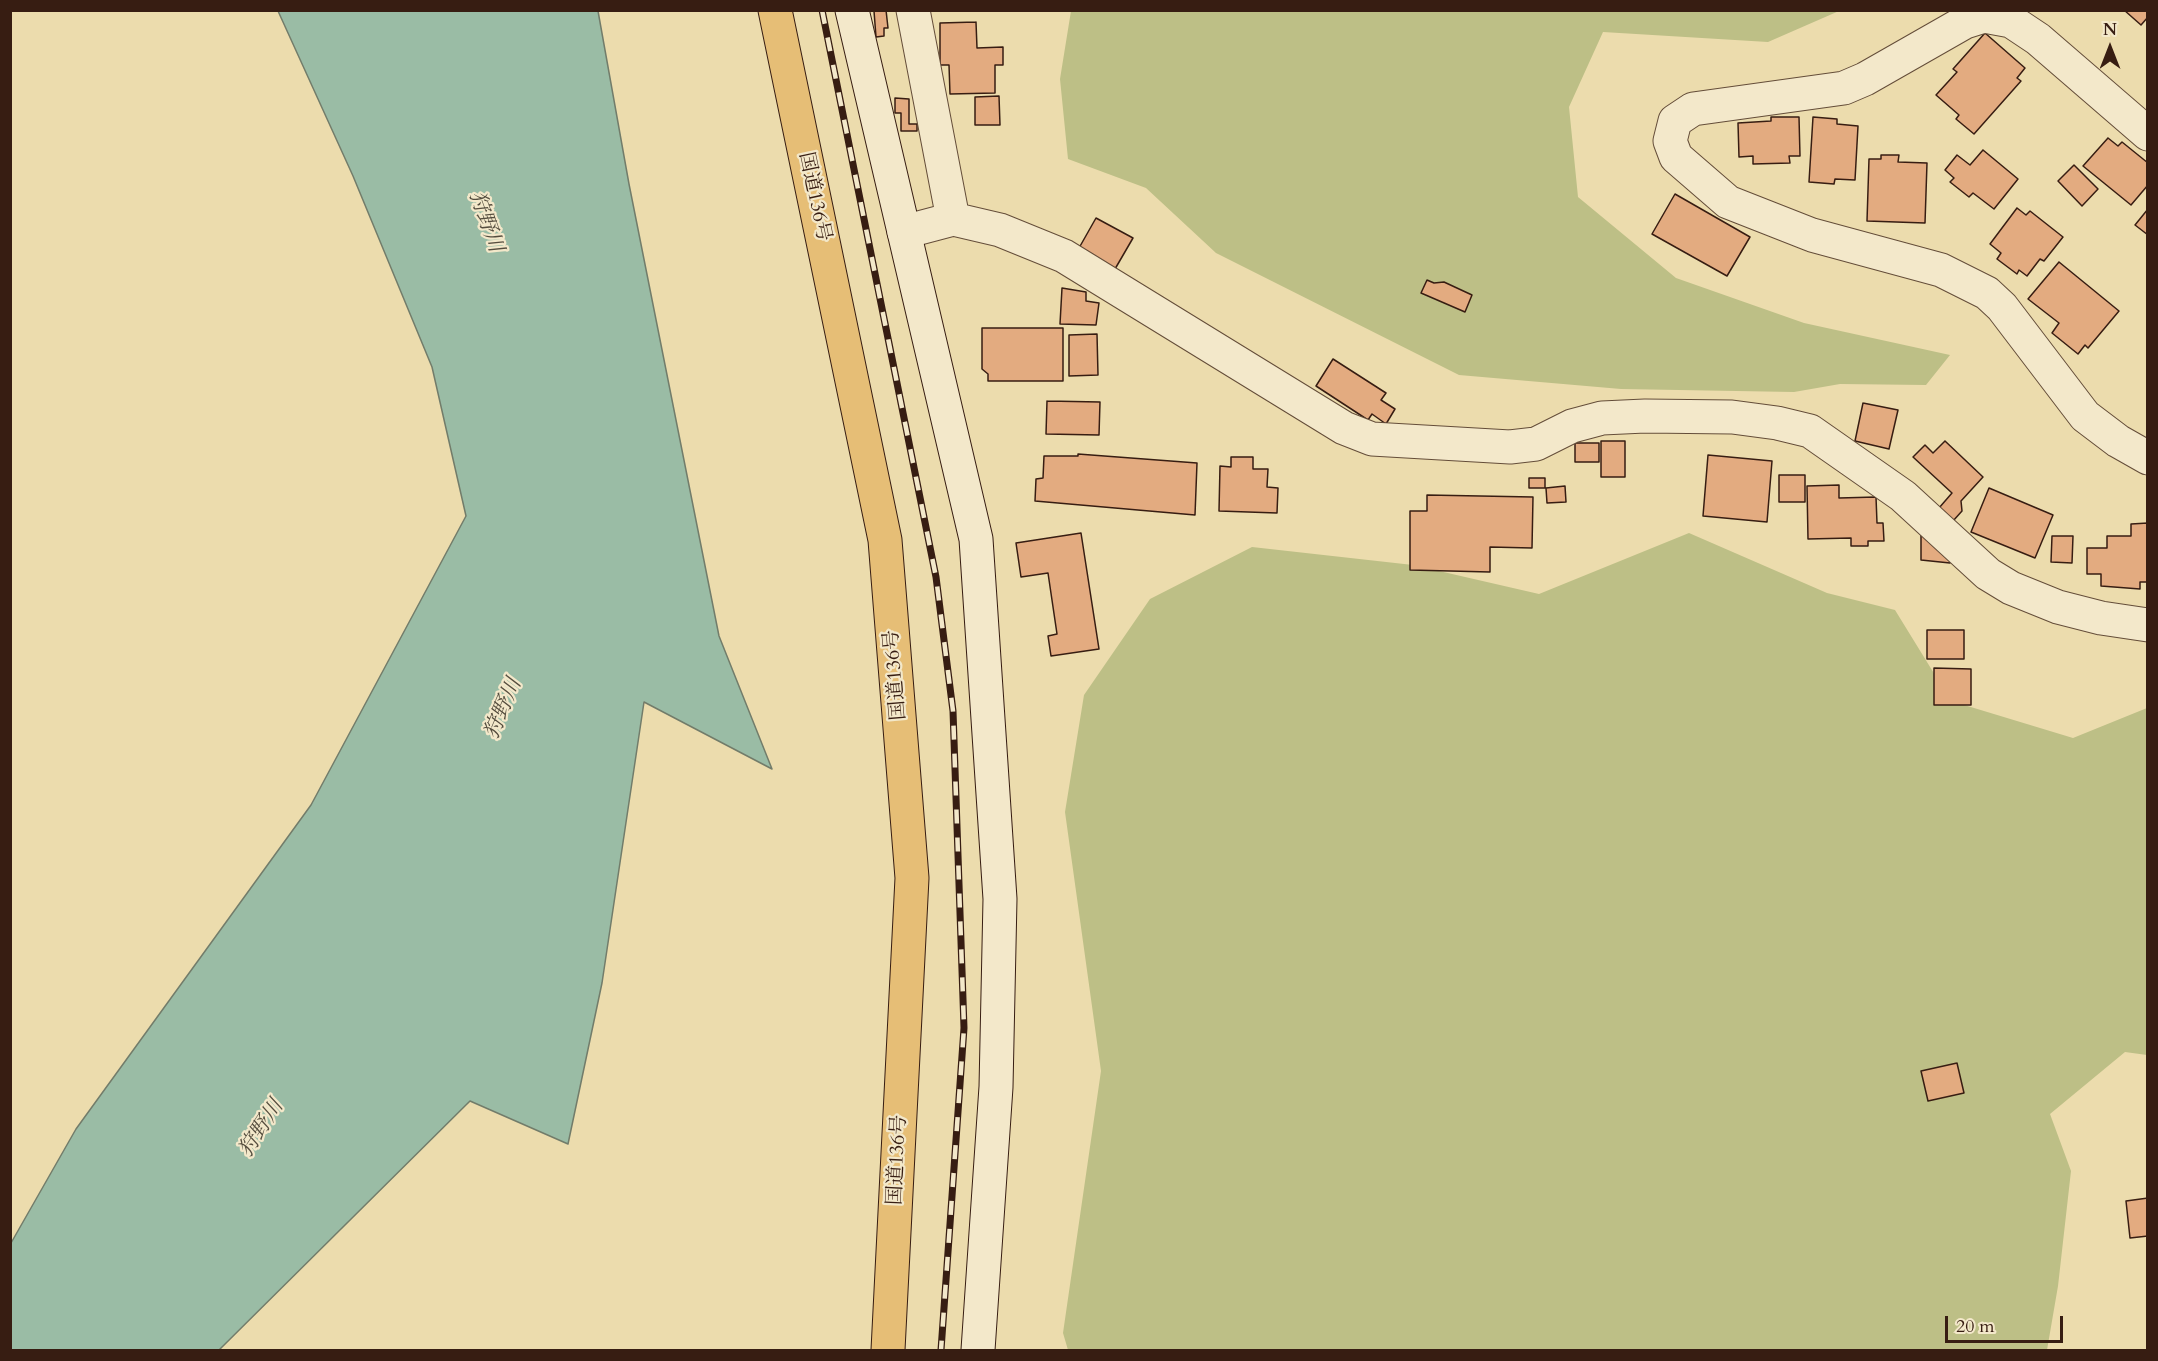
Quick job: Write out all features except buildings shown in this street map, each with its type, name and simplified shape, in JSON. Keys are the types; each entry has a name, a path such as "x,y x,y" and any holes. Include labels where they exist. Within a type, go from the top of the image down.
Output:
{"highway":[{"name":"国道136号","path":"775,10 885,540 912,878 888,1350"}],"street":[{"path":"852,10 904,232 919,285 938,382 976,539 1000,899 997,1064 978,1350"},
{"path":"913,10 953,219"},
{"path":"2148,134 2038,39 2011,21 1984,16 1965,22 1865,79 1844,88 1793,97 1693,109 1675,121 1670,141 1676,157 1728,202 1812,235 1941,270 1987,293 2002,307 2085,416 2118,441 2148,458"},
{"path":"904,232 953,219 1000,230 1064,256 1335,423 1372,439 1510,447 1536,444 1572,426 1602,418 1645,416 1732,417 1777,423 1810,432 1903,496 1988,574 2011,588 2058,607 2101,618 2148,625"}],"green space":[{"path":"1071,11 1839,11 1768,42 1603,32 1569,107 1578,197 1676,278 1804,323 1950,355 1926,385 1840,384 1794,392 1621,389 1459,375 1216,253 1146,188 1068,159 1060,79"},
{"path":"1689,533 1827,593 1895,610 1951,701 2073,738 2147,708 2147,1055 2125,1052 2050,1114 2071,1171 2058,1286 2047,1350 1068,1350 1063,1333 1101,1071 1065,812 1084,695 1150,599 1252,547 1413,565 1539,594"}],"water":[{"name":"狩野川","path":"278,11 598,11 629,184 719,636 772,769 644,702 602,983 568,1144 470,1101 219,1350 11,1350 11,1243 76,1129 311,805 466,516 432,367 353,176"}],"railway":[{"path":"822,10 936,577 953,711 964,1028 941,1350"}]}
